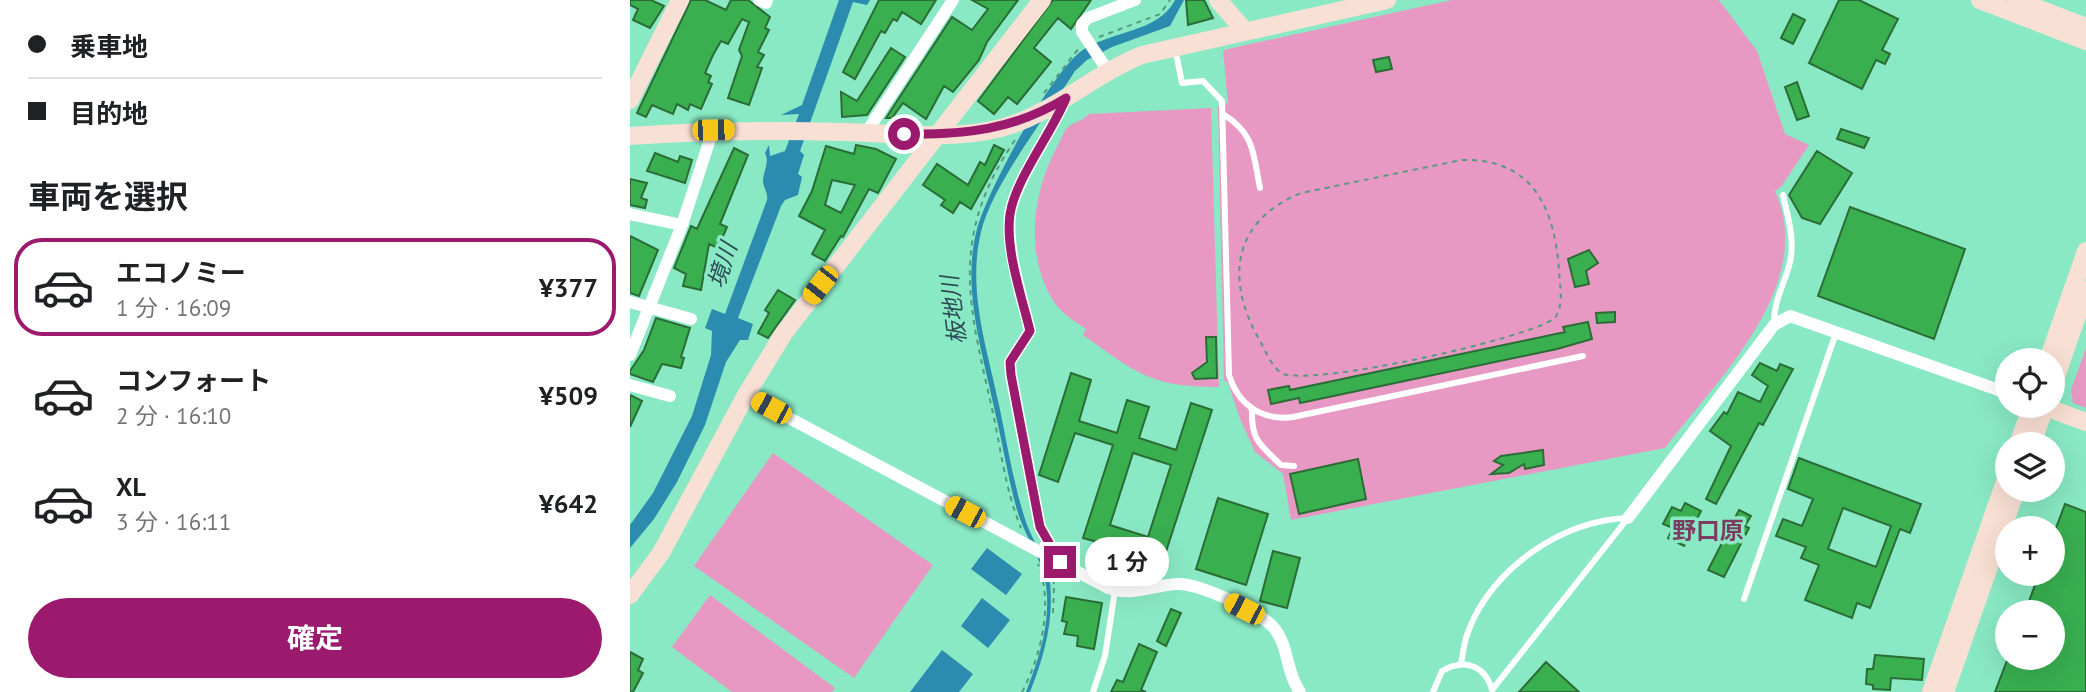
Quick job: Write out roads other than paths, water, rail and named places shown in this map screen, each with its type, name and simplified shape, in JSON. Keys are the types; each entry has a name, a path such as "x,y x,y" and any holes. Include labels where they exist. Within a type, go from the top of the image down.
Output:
{"street":[{"path":"630,100 680,0"},
{"path":"759,0 766,3 767,0"},
{"path":"866,133 953,0"},
{"path":"630,595 661,553 746,395 803,307 1042,0"},
{"path":"1105,67 1081,28 1085,20 1135,0"},
{"path":"630,136 713,130 969,133 1006,126 1040,113 1066,98 1105,67 1142,55 1387,0"},
{"path":"1980,0 2086,41"},
{"path":"2016,0 2086,27"},
{"path":"1221,3 1245,31"},
{"path":"1059,566 1040,527 1011,375 1010,362 1030,331 1014,263 1010,214 1023,181 1055,125 1066,98"},
{"path":"630,355 682,225 713,130"},
{"path":"630,214 682,225"},
{"path":"2052,348 2086,251"},
{"path":"2065,350 2086,290"},
{"path":"630,302 691,319"},
{"path":"1628,518 1774,325 1790,316 1995,389"},
{"path":"630,385 670,397"},
{"path":"746,395 1014,538 1059,566 1128,593 1187,584 1264,619 1280,636 1293,681 1300,692"},
{"path":"2065,414 2086,422"},
{"path":"1931,692 1998,502"},
{"path":"1945,692 2012,502"}],"lane":[{"path":"1175,46 1182,83 1203,81 1222,101 1229,375 1235,391 1252,409 1267,416 1293,417 1583,356"},
{"path":"1223,114 1241,126 1250,139 1260,188"},
{"path":"1774,325 1774,303 1789,265 1793,245 1783,195"},
{"path":"1744,599 1837,331"},
{"path":"1252,409 1251,432 1255,440 1280,465 1294,466"},
{"path":"1461,664 1468,632 1482,606 1525,557 1553,538 1608,519 1628,518"},
{"path":"1433,692 1443,671 1461,664 1470,665 1485,674 1492,691 1628,518"},
{"path":"1093,692 1105,656 1115,590"}],"water":[{"path":"839,0 870,0 867,5 853,2 800,151 804,155 798,174 802,177 798,195 785,200 781,206 738,318 753,324 748,340 740,340 726,362 705,425 677,482 654,519 630,548 630,525 653,493 692,416 711,355 712,331 705,328 712,309 725,314 767,200 763,182 767,164 765,153 769,145 770,156 785,151 799,114 781,115 802,105"},
{"path":"1175,0 1184,0 1170,26 1112,47 1087,60 1075,71 1008,172 987,213 981,232 976,275 984,341 1021,505 1049,574 1050,583 1051,611 1047,639 1030,692 1026,692 1044,632 1046,583 1017,510 980,344 971,275 977,229 1006,162 1037,108 1067,65 1091,45 1157,19"},
{"path":"987,548 1022,574 1006,595 971,569"},
{"path":"982,598 1010,620 988,648 961,626"},
{"path":"942,650 973,674 959,692 910,692"}],"district":[{"name":"野口原","path":"1708,530"}],"water label":[{"name":"境川","path":"722,265"},
{"name":"板地川","path":"953,310"}]}
